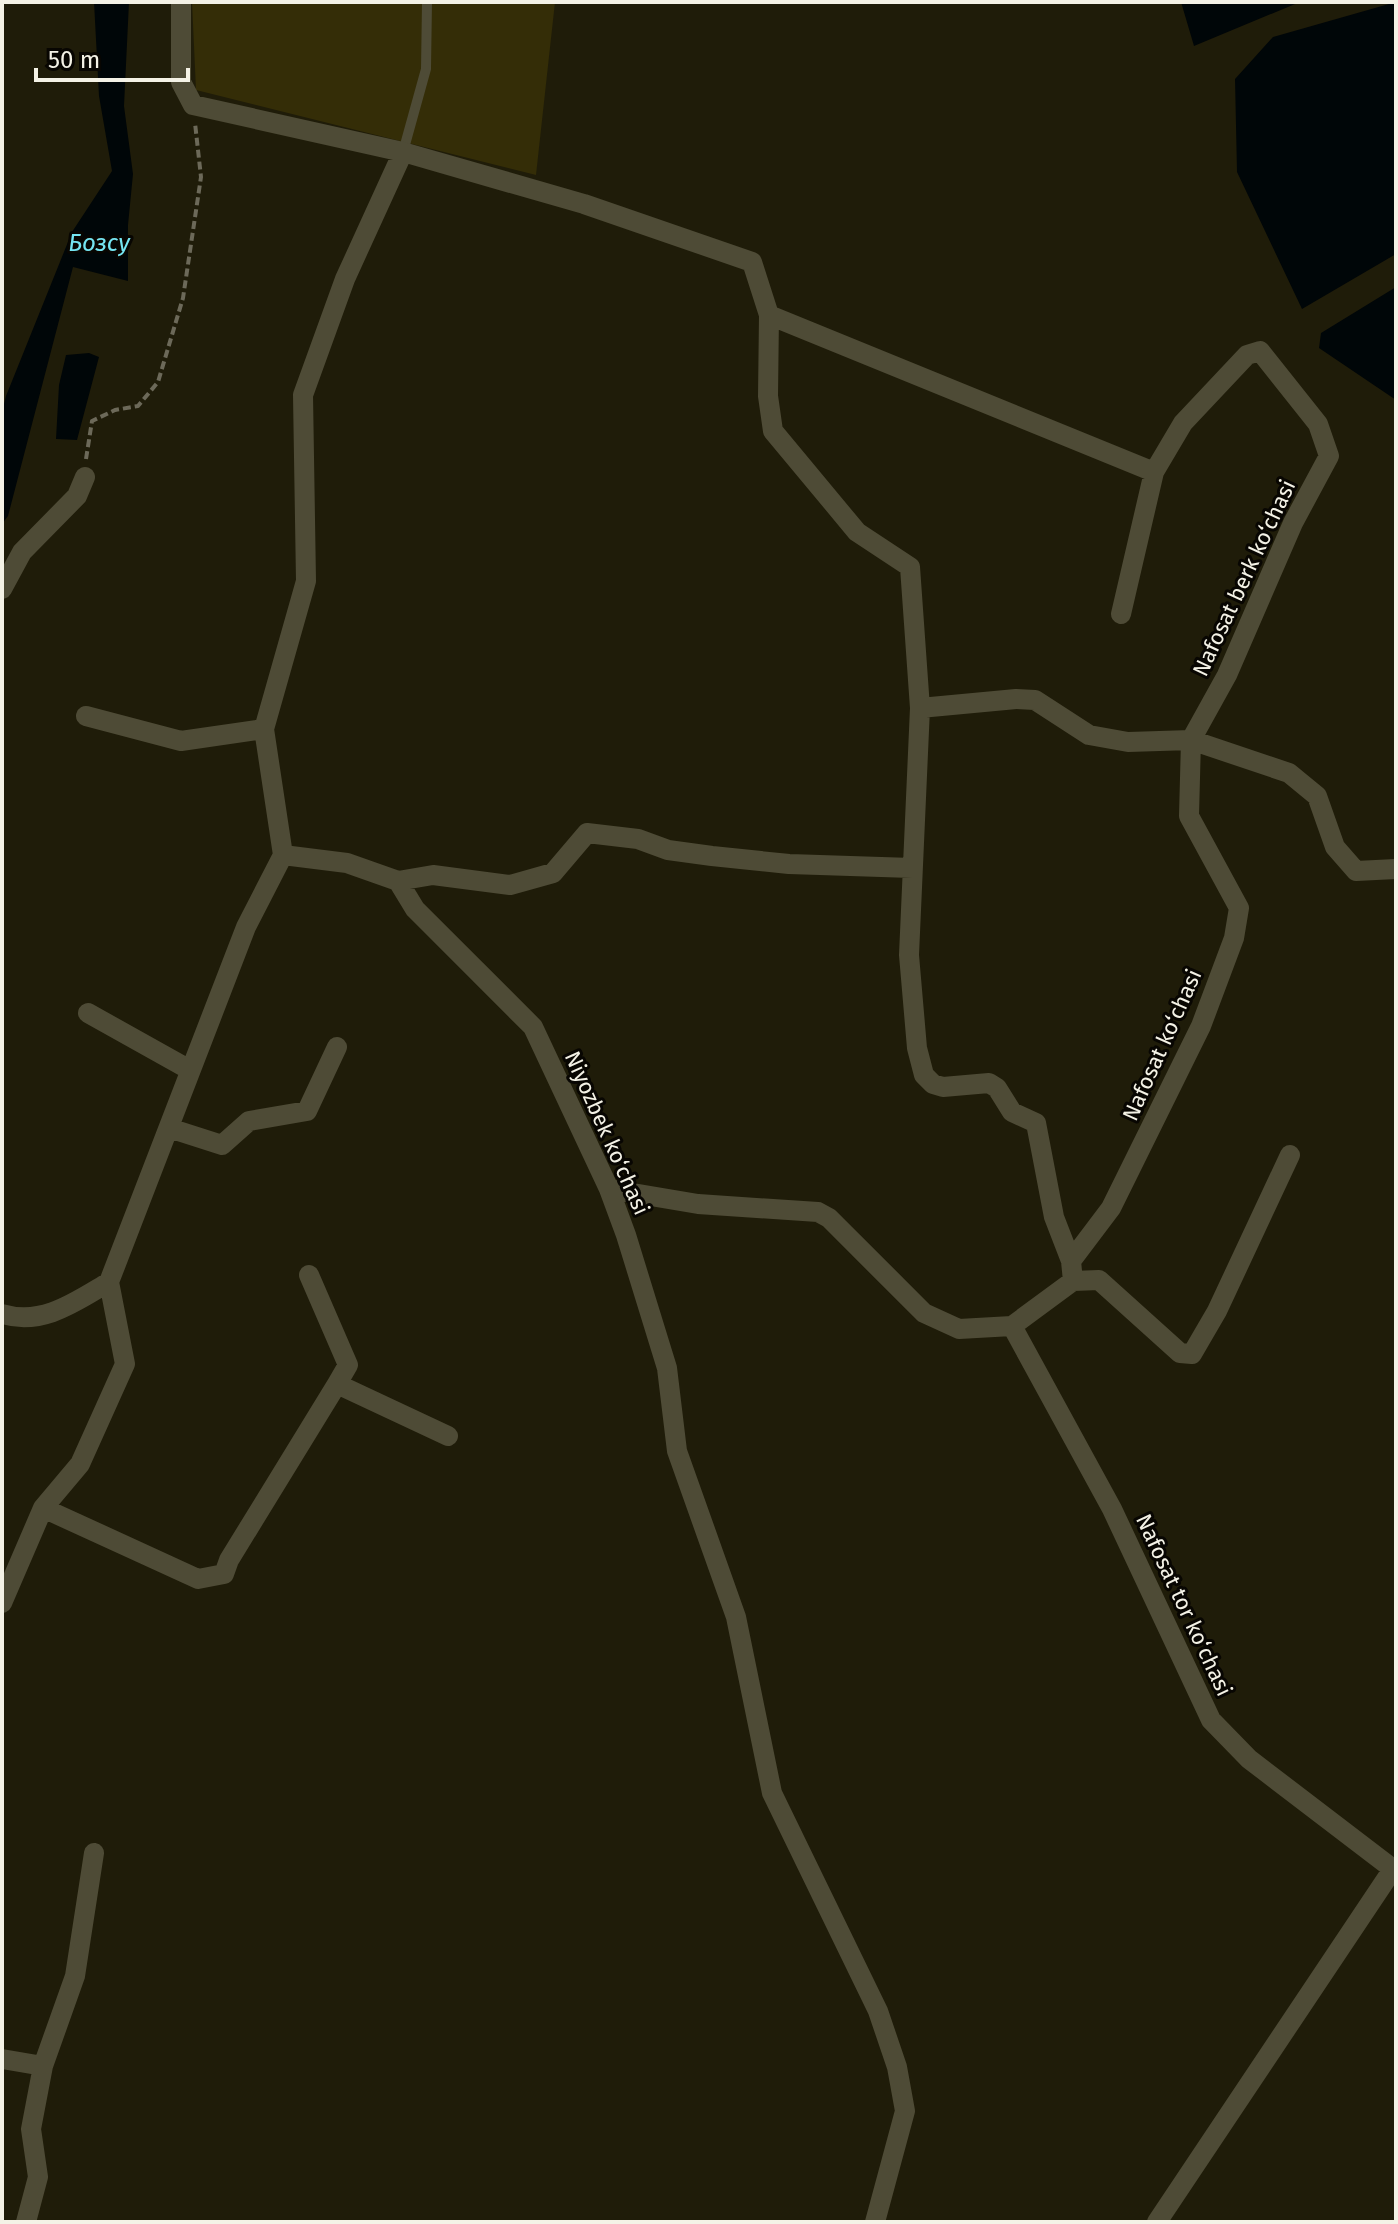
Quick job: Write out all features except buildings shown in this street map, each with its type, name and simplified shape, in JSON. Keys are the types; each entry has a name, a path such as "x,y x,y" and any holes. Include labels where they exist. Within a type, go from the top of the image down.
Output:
{"street":[{"path":"181,2 181,82 193,105 403,152 584,204 752,262 769,315 768,396 773,431 857,532 910,567 920,708 909,955 917,1048 924,1075 933,1084 943,1087 989,1083 997,1088 1012,1112 1036,1123 1054,1217 1072,1271 1099,1280 1180,1353 1192,1354 1217,1311 1290,1155"},
{"path":"2,1603 43,1508 80,1464 125,1364 109,1282 246,927 283,855 264,729 306,581 303,395 345,279 403,152"},
{"path":"769,315 1154,472"},
{"name":"Nafosat berk ko‘chasi","path":"1121,614 1154,472 1183,423 1247,355 1260,351 1318,424 1329,456 1293,523 1227,675 1191,740"},
{"path":"2,589 22,552 77,496 85,477"},
{"path":"920,708 1035,700 1089,735 1128,742 1191,740 1289,773 1317,796 1335,847 1356,871 1396,869"},
{"path":"86,716 181,741 264,729"},
{"name":"Nafosat ko‘chasi","path":"1012,1326 1072,1271 1111,1208 1201,1026 1234,938 1239,908 1189,816 1191,740"},
{"path":"283,855 347,863 398,881 433,875 510,885 553,873 587,833 638,839 668,850 712,856 789,864 912,868"},
{"name":"Niyozbek ko‘chasi","path":"398,881 415,909 533,1027 609,1189 626,1235 667,1368 677,1451 736,1617 772,1793 878,2011 897,2067 905,2111 875,2222"},
{"path":"88,1013 190,1070"},
{"path":"169,1128 222,1145 249,1121 307,1111 337,1047"},
{"path":"609,1189 698,1204 818,1212 829,1218 924,1313 959,1329 1012,1326"},
{"path":"43,1508 198,1579 224,1574 229,1560 348,1365 309,1275"},
{"path":"2,1314 17,1318 40,1317 68,1307 109,1282"},
{"name":"Nafosat tor ko‘chasi","path":"1012,1326 1112,1509 1211,1720 1249,1759 1393,1869 1157,2222"},
{"path":"337,1384 448,1436"},
{"path":"26,2222 38,2177 31,2129 43,2066 75,1976 94,1853"},
{"path":"2,2059 43,2066"}],"lane":[{"path":"403,152 426,69 427,2"}],"path":[{"path":"85,477 92,421 115,410 138,406 148,396 158,382 183,298 201,177 193,105"}],"shaded area":[{"path":"192,2 555,2 536,175 196,90"}],"water":[{"name":"Бозсу","path":"94,2 129,2 124,106 133,174 128,225 128,281 73,267 8,516 2,524 2,412 6,396 72,232 112,171 99,96"},
{"path":"1181,2 1300,2 1194,46"},
{"path":"1396,2 1396,254 1302,309 1237,172 1235,79 1273,37"},
{"path":"1396,287 1396,400 1319,348 1321,333"},
{"path":"89,353 99,357 77,440 56,439 59,385 66,355"}]}
